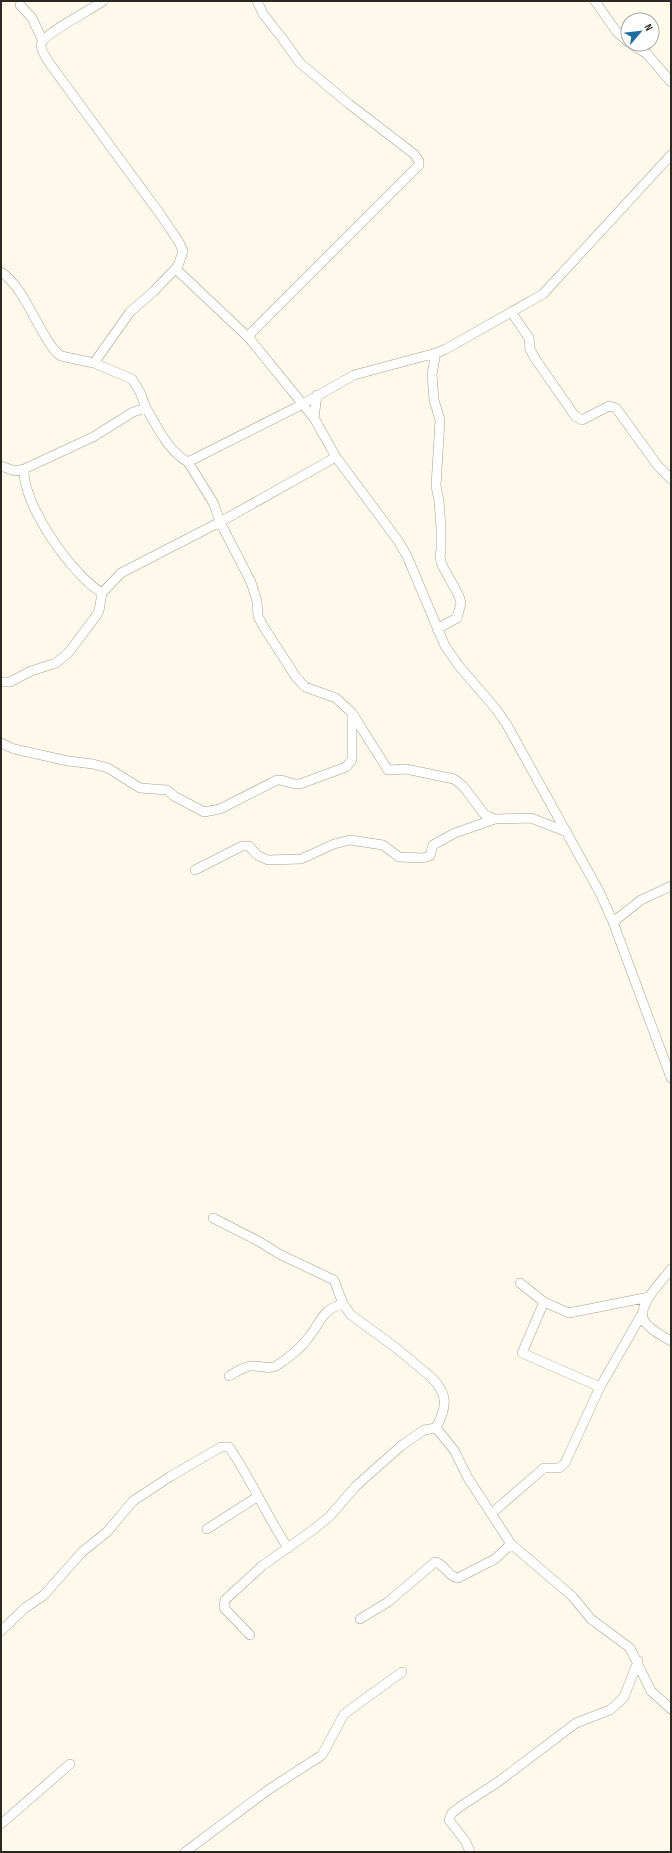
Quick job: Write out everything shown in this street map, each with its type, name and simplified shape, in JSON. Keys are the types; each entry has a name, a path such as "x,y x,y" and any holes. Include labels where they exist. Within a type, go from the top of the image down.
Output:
{"street":[{"path":"249,338 252,332 419,165 419,161 414,154 349,104 300,63 263,14 257,1"},
{"path":"595,1 620,35"},
{"path":"42,41 52,32 100,2"},
{"path":"20,5 32,18 42,41 41,49 50,64 151,201 179,242 182,251 178,266 154,291 130,312 94,363"},
{"path":"644,52 671,82"},
{"path":"188,462 303,404 317,395 364,371 436,353 512,313 543,294 556,282 671,155"},
{"path":"178,266 182,276 249,338 303,404 314,418 336,457 399,542 407,556 445,646 459,666 507,724 584,863 613,922 671,1078"},
{"path":"1,272 7,276 17,290 56,352 61,356 94,363 132,379 140,392 146,408 170,446 181,458 188,462 214,504 220,522 251,582 257,601 258,616 296,677 305,687 336,698 352,713 388,770 406,769 454,779 463,786 481,812 495,819"},
{"path":"512,313 529,338 531,351 536,360 575,416 582,420 609,406 616,408 658,466 671,479"},
{"path":"436,353 432,374 434,400 440,420 436,486 439,501 441,528 440,558 461,603 457,618 437,630"},
{"path":"314,418 317,395"},
{"path":"1,466 15,471 24,469 93,437 133,412 146,408"},
{"path":"1,682 10,682 31,671 48,666 62,658 100,611 102,593 121,573 220,522 336,457"},
{"path":"24,469 25,483 41,520 53,540 80,575 102,593"},
{"path":"1,743 14,749 108,768 140,788 167,790 174,796 204,812 220,809 279,780 300,784 346,767 352,760 352,713"},
{"path":"194,870 242,846 249,846 257,854 268,860 300,859 334,844 350,840 383,845 399,857 422,858 430,856 433,845 456,833 495,819 522,817 530,818 567,832"},
{"path":"613,922 641,900 671,886"},
{"path":"213,1218 260,1242 279,1254 332,1279 343,1304 351,1314 395,1347 437,1383 445,1398 443,1411 436,1428"},
{"path":"492,1514 544,1468 559,1468 565,1463 600,1387 642,1314 649,1297 671,1269"},
{"path":"520,1284 544,1302 569,1313 649,1297"},
{"path":"544,1302 522,1353 600,1387"},
{"path":"229,1376 245,1367 252,1366 268,1368 276,1366 306,1341 323,1314 331,1308 343,1304"},
{"path":"642,1314 644,1321 671,1341"},
{"path":"436,1428 454,1450 468,1478 511,1544 572,1596 591,1619 630,1648 652,1691 671,1709"},
{"path":"250,1635 224,1608 225,1600 262,1566 313,1530 330,1516 360,1482 410,1439 424,1430 436,1428"},
{"path":"1,1631 25,1608 44,1595 82,1552 106,1532 134,1502 170,1476 221,1446 229,1447 288,1548"},
{"path":"208,1529 257,1497"},
{"path":"360,1619 388,1602 435,1562 440,1563 452,1576 458,1578 495,1559 511,1544"},
{"path":"470,1852 466,1842 449,1820 452,1813 498,1782 576,1723 610,1710 624,1697 638,1662"},
{"path":"185,1852 268,1790 322,1755 344,1714 402,1672"},
{"path":"1,1824 70,1764"}]}
